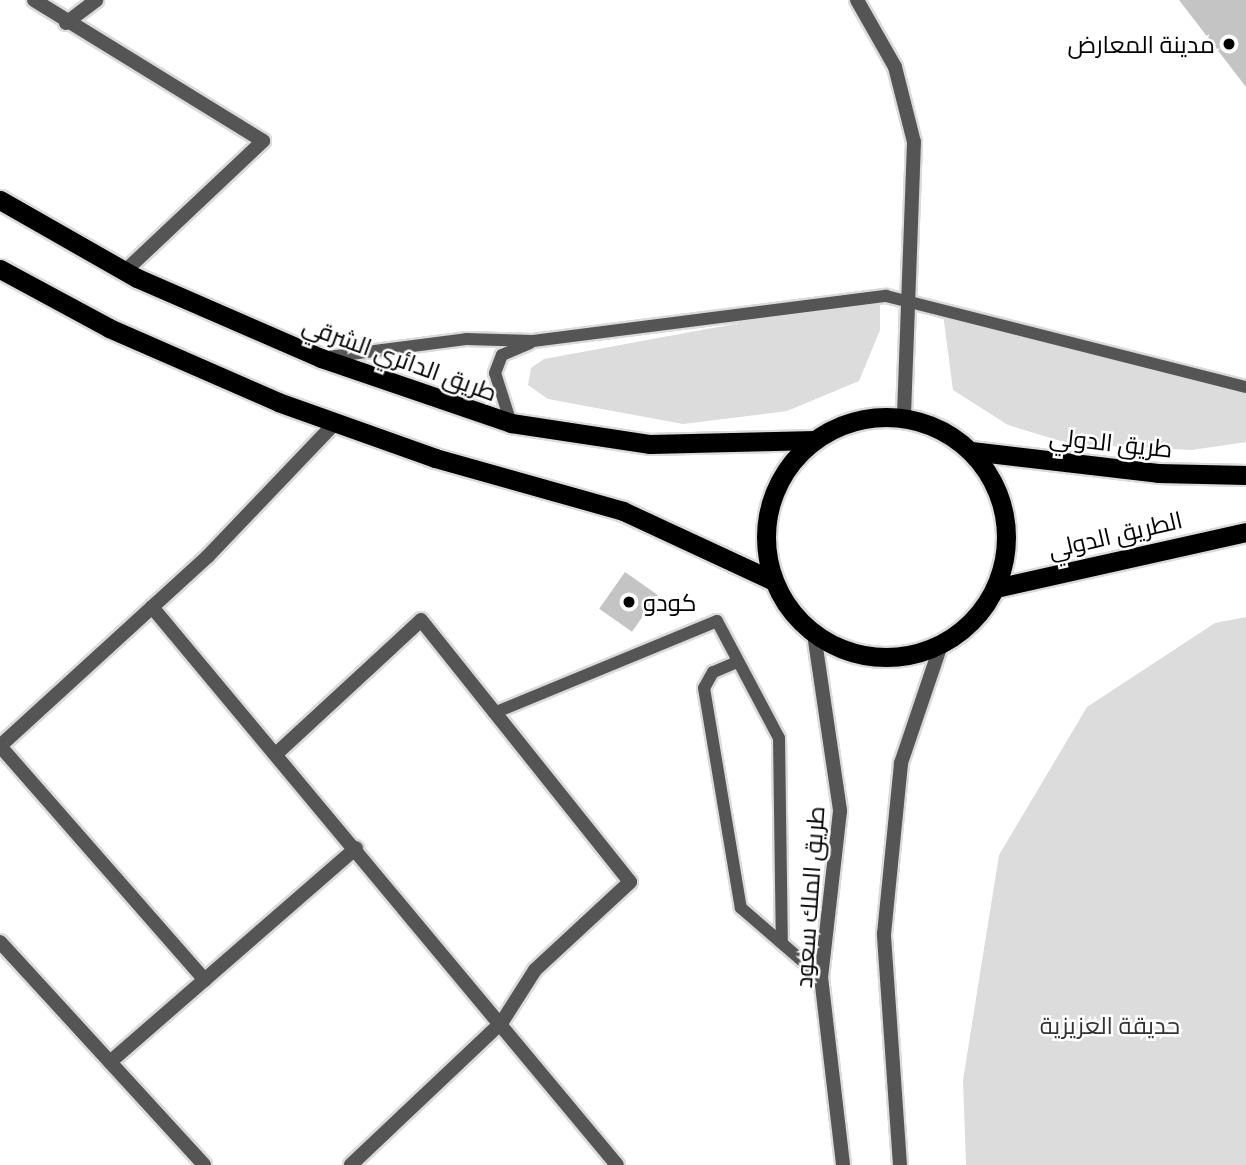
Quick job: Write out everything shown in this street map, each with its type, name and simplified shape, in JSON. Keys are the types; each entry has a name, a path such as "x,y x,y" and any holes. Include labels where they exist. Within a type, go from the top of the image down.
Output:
{"highway":[{"name":"طريق الدائري الشرقي","path":"0,200 125,271 321,358 511,423 650,444 815,440"},
{"path":"0,269 109,328 335,423 623,511 774,581"},
{"path":"904,418 929,424 971,451 993,481 1005,516 1006,552 996,588 973,621 941,645 876,657 814,634 774,581 765,543 770,504 787,468 815,440 863,420 904,418"},
{"name":"طريق الدولي","path":"971,451 1158,473 1246,475"},
{"name":"الطريق الدولي","path":"996,588 1246,532"}],"street":[{"path":"34,0 66,23 263,141 125,271"},
{"path":"66,23 96,0"},
{"path":"857,0 895,66 914,142 904,418"},
{"path":"205,980 0,746 152,607 335,423"},
{"path":"152,607 502,1022 610,1163"},
{"path":"276,754 421,620 630,882 535,971 502,1022 351,1165"},
{"name":"طريق الملك سعود","path":"814,634 841,811 821,977 843,1165"},
{"path":"900,1165 884,934 901,762 941,645"},
{"path":"110,1062 356,848"},
{"path":"0,942 204,1165"}],"lane":[{"path":"321,358 466,340 533,341 825,299 908,300 1246,387"},
{"path":"511,423 495,373 502,355 533,341"},
{"path":"494,713 717,621 737,662 759,691 779,738 782,943"},
{"path":"737,662 713,672 704,688 741,908 821,977"}],"green space":[{"path":"880,303 880,330 859,381 787,411 683,424 548,399 528,385 531,368 544,359 815,309"},
{"path":"943,314 1246,394 1246,442 1192,450 1070,444 1008,425 953,390"},
{"name":"حديقة العزيزية","path":"1246,617 1246,1165 966,1165 963,1080 999,855 1087,707 1215,623"}],"building":[{"name":"مدينة المعارض","path":"1179,0 1246,0 1246,87"},
{"name":"كودو","path":"625,572 658,595 632,632 599,609"}],"place":[{"name":"مدينة المعارض","path":"1229,44"},
{"name":"كودو","path":"629,602"}]}
